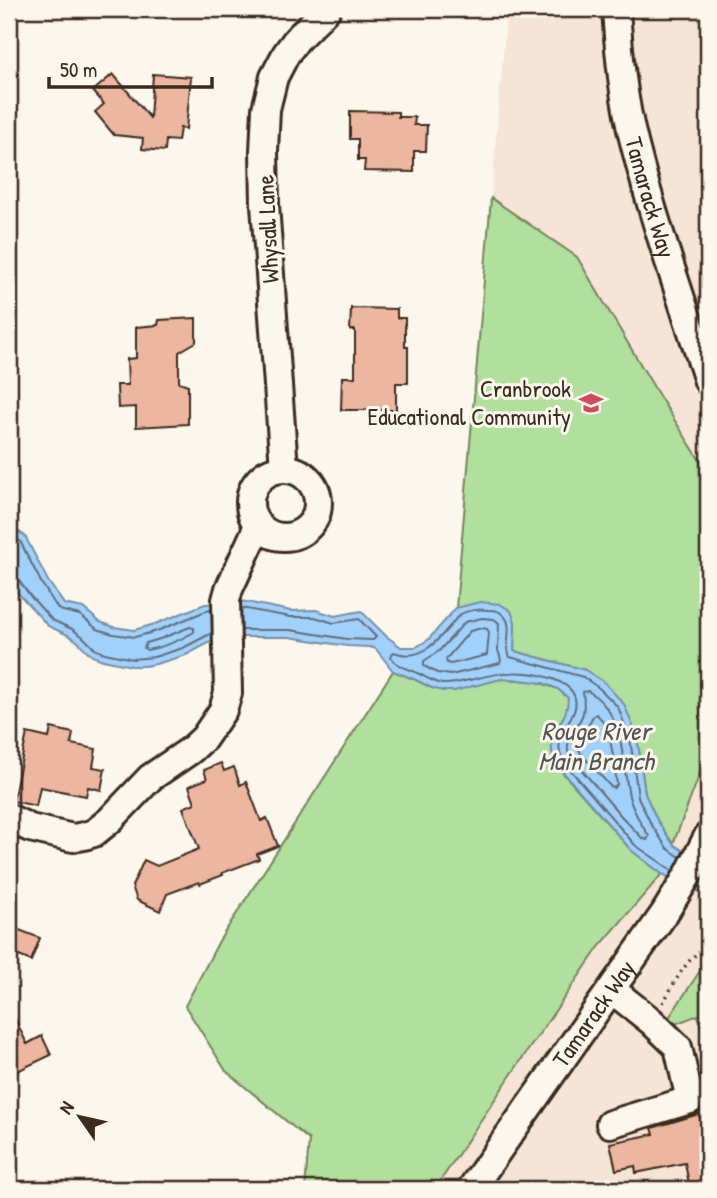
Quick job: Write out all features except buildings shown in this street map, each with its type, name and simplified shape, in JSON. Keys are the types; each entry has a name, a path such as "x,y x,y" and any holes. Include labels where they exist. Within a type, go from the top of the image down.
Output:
{"street":[{"name":"Whysall Lane","path":"284,468 265,205 266,109 274,77 286,54 327,9"},
{"name":"Tamarack Way","path":"616,9 622,80 635,146 708,381"},
{"path":"284,468 295,470 312,482 317,492 317,514 304,531 295,536 273,536 258,526 249,503 256,482 264,475 284,468"},
{"path":"9,818 30,828 74,838 94,833 150,778 204,738 223,710 228,693 226,600 258,526"},
{"name":"Tamarack Way","path":"471,1189 664,914 708,835"},
{"path":"610,1124 690,1100 678,1047 612,989"}],"path":[{"path":"658,1012 675,981 697,951 708,944"}],"shaded area":[{"name":"Cranbrook Educational Community","path":"507,9 708,9 708,1189 405,1189 195,1020 456,607"}],"green space":[{"path":"491,198 577,257 708,473 708,732 704,763 673,844 657,820 645,794 637,736 585,670 514,651 515,622 456,608"},
{"path":"393,671 432,688 501,679 535,681 558,689 568,698 568,709 553,735 562,772 631,850 662,874 599,947 435,1189 305,1189 309,1140 226,1071 185,1006 219,941"},
{"path":"708,959 708,1057 698,1015 675,1024 668,1019"}],"water":[{"name":"Rouge River Main Branch","path":"9,525 25,536 48,581 64,604 83,608 100,622 114,627 134,630 205,604 241,601 291,611 316,610 335,616 361,611 401,647 416,647 428,640 456,608 480,602 500,604 511,611 515,622 514,651 585,670 604,682 624,704 637,736 645,794 657,820 673,844 708,867 708,896 662,874 631,850 555,763 552,744 567,708 568,698 558,689 543,683 501,679 454,691 443,691 393,671 376,649 289,637 220,637 186,655 145,666 103,660 92,656 68,635 48,626 17,592 9,579"}],"place":[{"name":"Cranbrook Educational Community","path":"591,403"}]}
